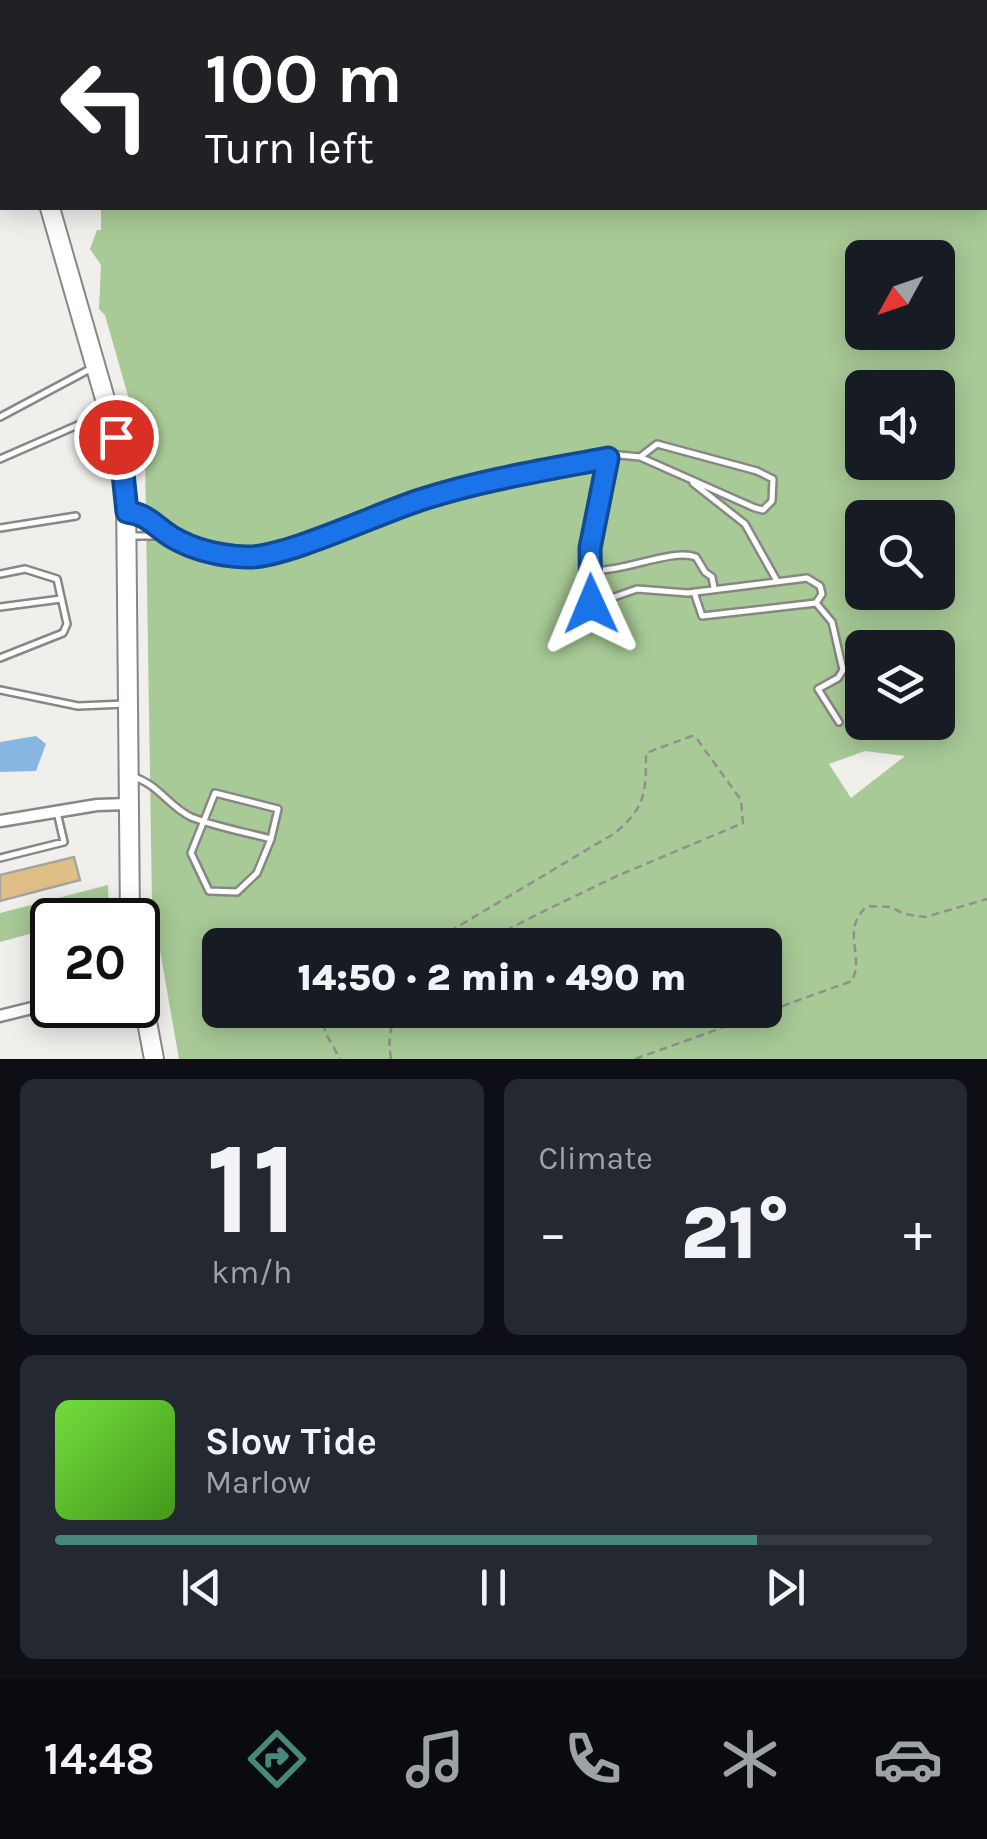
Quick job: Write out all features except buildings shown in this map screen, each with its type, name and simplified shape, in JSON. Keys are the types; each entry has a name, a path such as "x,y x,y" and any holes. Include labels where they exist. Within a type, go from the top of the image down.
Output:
{"main road":[{"path":"51,210 122,464 127,512 130,898"},
{"path":"148,1028 154,1059"}],"street":[{"path":"0,821 128,804"},
{"path":"0,1016 30,1008"}],"lane":[{"path":"0,417 95,366"},
{"path":"0,458 108,412"},
{"path":"127,512 142,514 196,549 250,558 424,499 489,481 608,458 640,458 763,510 769,507 774,495 773,479 767,474 684,450 658,444 640,458"},
{"path":"608,458 590,570 591,604 637,589 694,592 777,581 812,580 822,594 816,603 702,616 694,592"},
{"path":"691,480 752,534 777,581"},
{"path":"0,528 76,516"},
{"path":"127,536 171,536"},
{"path":"590,570 619,569 684,552 696,556 712,577 714,588"},
{"path":"0,574 25,568 57,579 68,624 62,633 0,658"},
{"path":"0,607 62,599"},
{"path":"816,603 832,622 842,670 838,678 818,689 839,722"},
{"path":"0,690 78,706 128,704"},
{"path":"128,775 148,780 188,816 271,839"},
{"path":"215,793 278,808 271,839 257,873 237,892 209,891 192,853 215,793"},
{"path":"0,858 64,842 57,812"}],"path":[{"path":"457,928 615,834 642,804 646,753 692,736 697,739 741,800 743,823 617,876 512,928"},
{"path":"635,1059 852,981 856,974 856,916 867,906 891,907 904,914 925,917 987,899"},
{"path":"326,1028 340,1059"},
{"path":"390,1028 390,1059"}],"green space":[{"path":"101,210 987,210 987,1059 179,1059 160,951 160,898 152,898 145,456 105,315 99,309 101,265 90,249 97,230 101,230","holes":["865,751 905,756 851,798 829,764"]},
{"path":"108,885 108,898 58,898"},
{"path":"30,905 30,934 0,942 0,913"}],"water":[{"path":"36,736 46,744 36,771 0,772 0,742"}],"route":[{"path":"116,437 127,512 142,514 196,549 250,558 424,499 489,481 608,458 590,548 591,604"}]}
